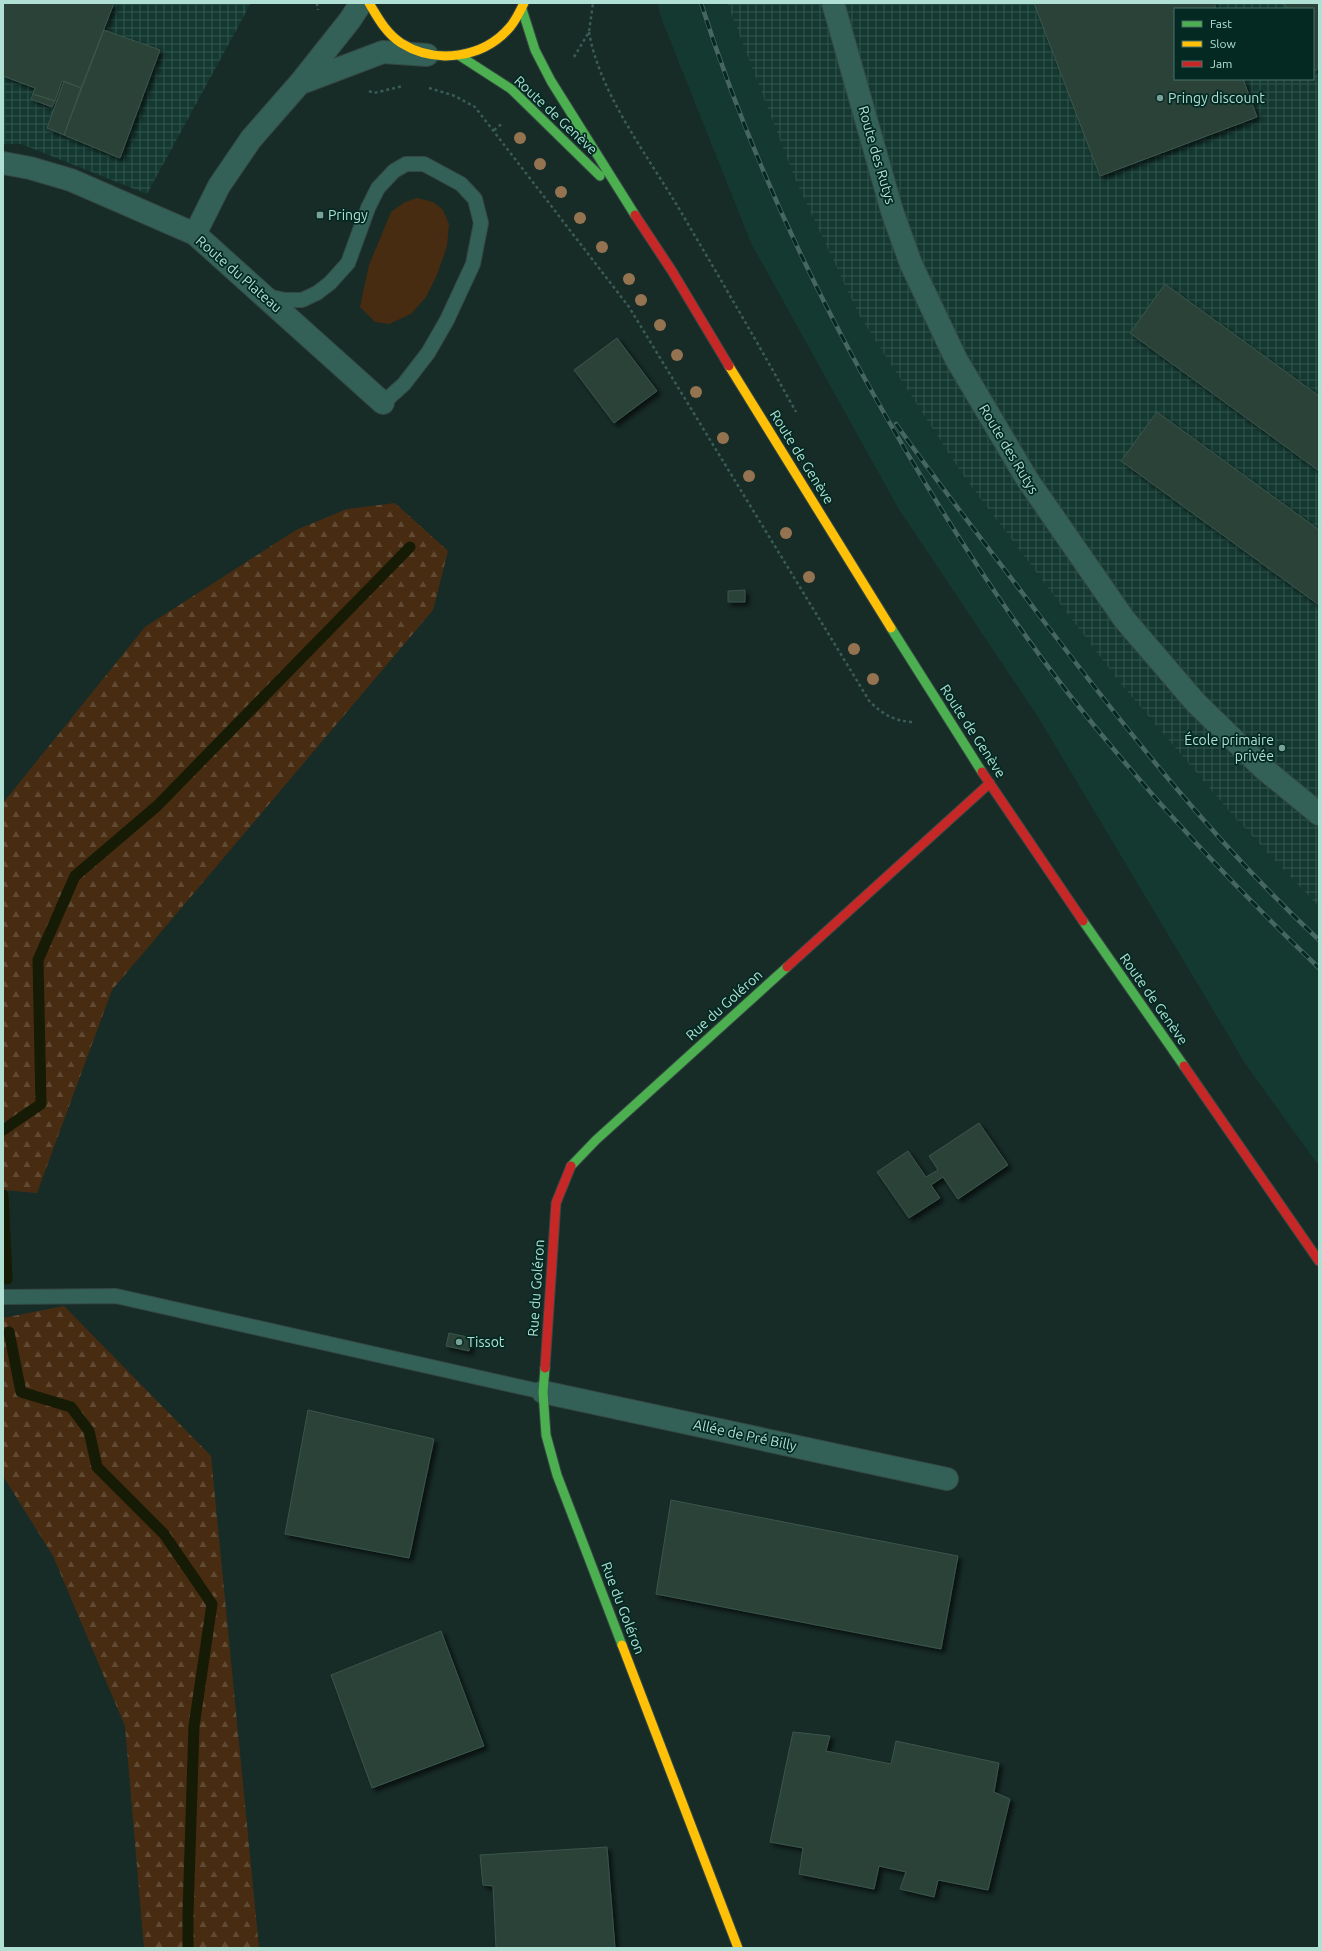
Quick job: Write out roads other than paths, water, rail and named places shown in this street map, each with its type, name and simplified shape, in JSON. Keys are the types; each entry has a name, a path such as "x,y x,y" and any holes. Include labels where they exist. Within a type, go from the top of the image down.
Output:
{"main road":[{"name":"Route de Genève","path":"369,3 379,22 392,36 408,48 427,55 446,57 460,56 479,50 496,40 511,26 523,6"},
{"name":"Route de Genève","path":"523,6 528,32 540,62 626,202 672,271 760,417 944,713 1035,852 1319,1262"},
{"name":"Route de Genève","path":"460,56 511,90 547,123 626,202"},
{"name":"Rue du Goléron","path":"738,1948 557,1474 546,1435 543,1392 556,1203 569,1168 596,1140 990,783"}],"street":[{"path":"195,234 220,186 250,139 300,83 361,3"},
{"name":"Route des Rutys","path":"833,3 892,211 911,264 956,359 1026,479 1124,619 1196,703 1263,768 1319,814"},
{"path":"300,83 383,52 427,55"},
{"name":"Route du Plateau","path":"3,163 30,168 72,180 195,234 265,295 383,403"},
{"name":"Allée de Pré Billy","path":"543,1392 948,1479"}],"lane":[{"path":"265,295 285,300 302,300 317,293 330,283 348,263 368,208 378,188 394,171 406,164 424,164 461,184 475,199 481,223 473,264 447,320 428,353 404,384 383,403"},
{"path":"3,1297 116,1296 543,1392"}],"waterway":[{"path":"3,1130 41,1104 38,960 75,876 157,806 410,547"},
{"path":"3,1195 7,1279"},
{"path":"9,1332 21,1392 71,1407 89,1431 97,1467 164,1534 212,1604 194,1726 188,1948"}],"railway":[{"path":"701,3 735,101 795,243 866,381 912,462 961,541 1040,656 1127,765 1220,869 1319,968"},
{"path":"896,424 1039,615 1172,784 1243,864 1280,903 1319,940"}],"place":[{"name":"Pringy discount","path":"1160,98"},
{"name":"Pringy","path":"320,215"},
{"name":"École primaire privée","path":"1282,748"},
{"name":"Tissot","path":"459,1342"}]}
